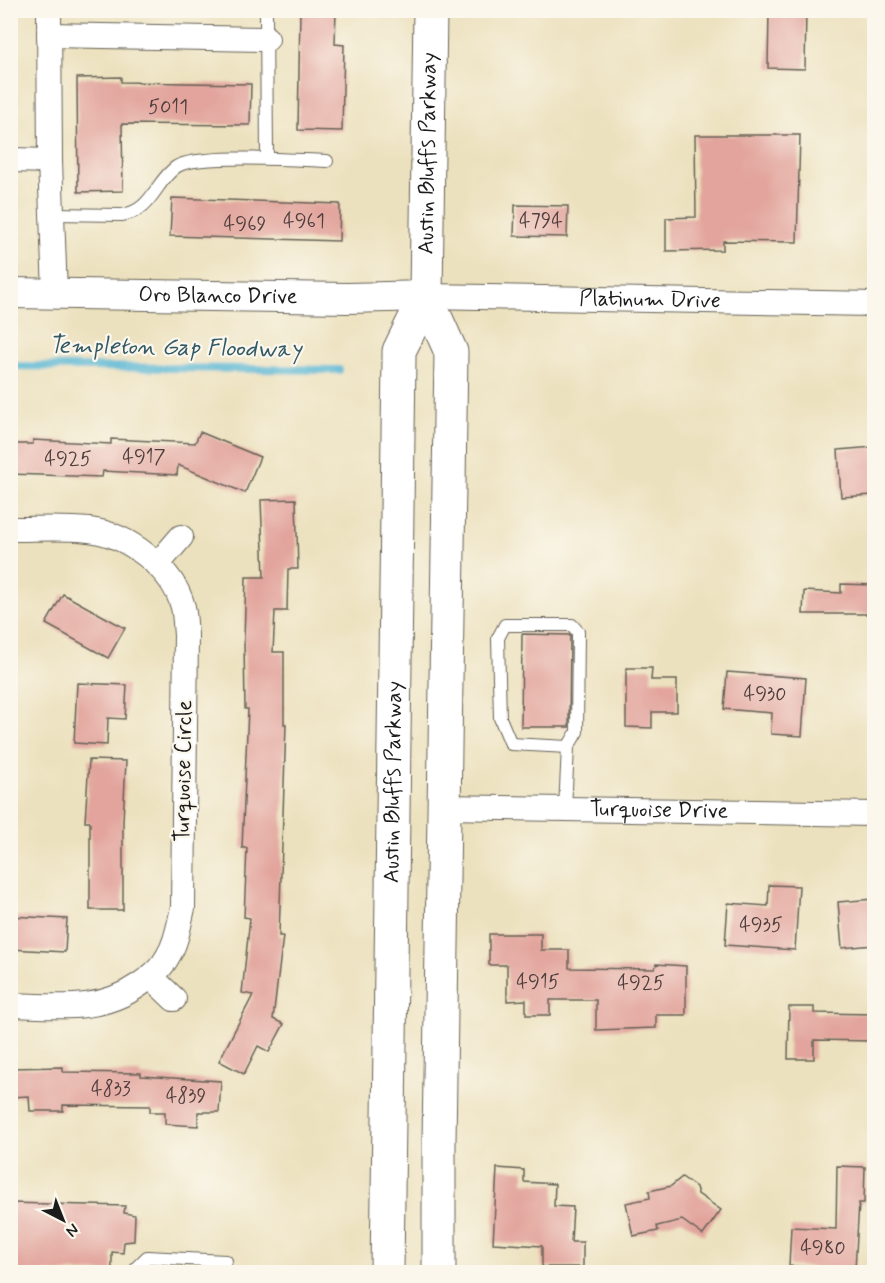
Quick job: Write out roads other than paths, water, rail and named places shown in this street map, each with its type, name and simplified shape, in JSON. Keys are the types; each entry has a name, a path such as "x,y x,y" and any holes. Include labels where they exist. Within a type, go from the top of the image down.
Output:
{"main road":[{"name":"Austin Bluffs Parkway","path":"430,10 426,296 451,352 439,1272"},
{"name":"Austin Bluffs Parkway","path":"387,1272 399,351 426,296"}],"street":[{"path":"49,10 50,161 56,293"},
{"path":"49,35 267,39"},
{"path":"10,160 50,161"},
{"name":"Oro Blanco Drive","path":"10,293 348,298 426,296"},
{"name":"Platinum Drive","path":"426,296 874,304"},
{"name":"Turquoise Circle","path":"10,529 89,530 117,536 141,550 157,565 172,585 183,606 186,635 183,908 178,933 168,957 151,977 130,992 107,1002 80,1006 10,1005"},
{"path":"157,565 181,537"},
{"name":"Turquoise Drive","path":"445,807 874,814"},
{"path":"151,977 174,999"}],"lane":[{"path":"266,10 267,158"},
{"path":"53,214 122,215 132,213 149,201 175,168 188,161 267,158 327,161"},
{"path":"565,809 568,747 577,732 578,632 572,625 505,625 498,638 500,718 511,744 568,747"},
{"path":"137,1272 137,1267 147,1257 226,1261"}],"waterway":[{"name":"Templeton Gap Floodway","path":"10,366 339,370"}]}
